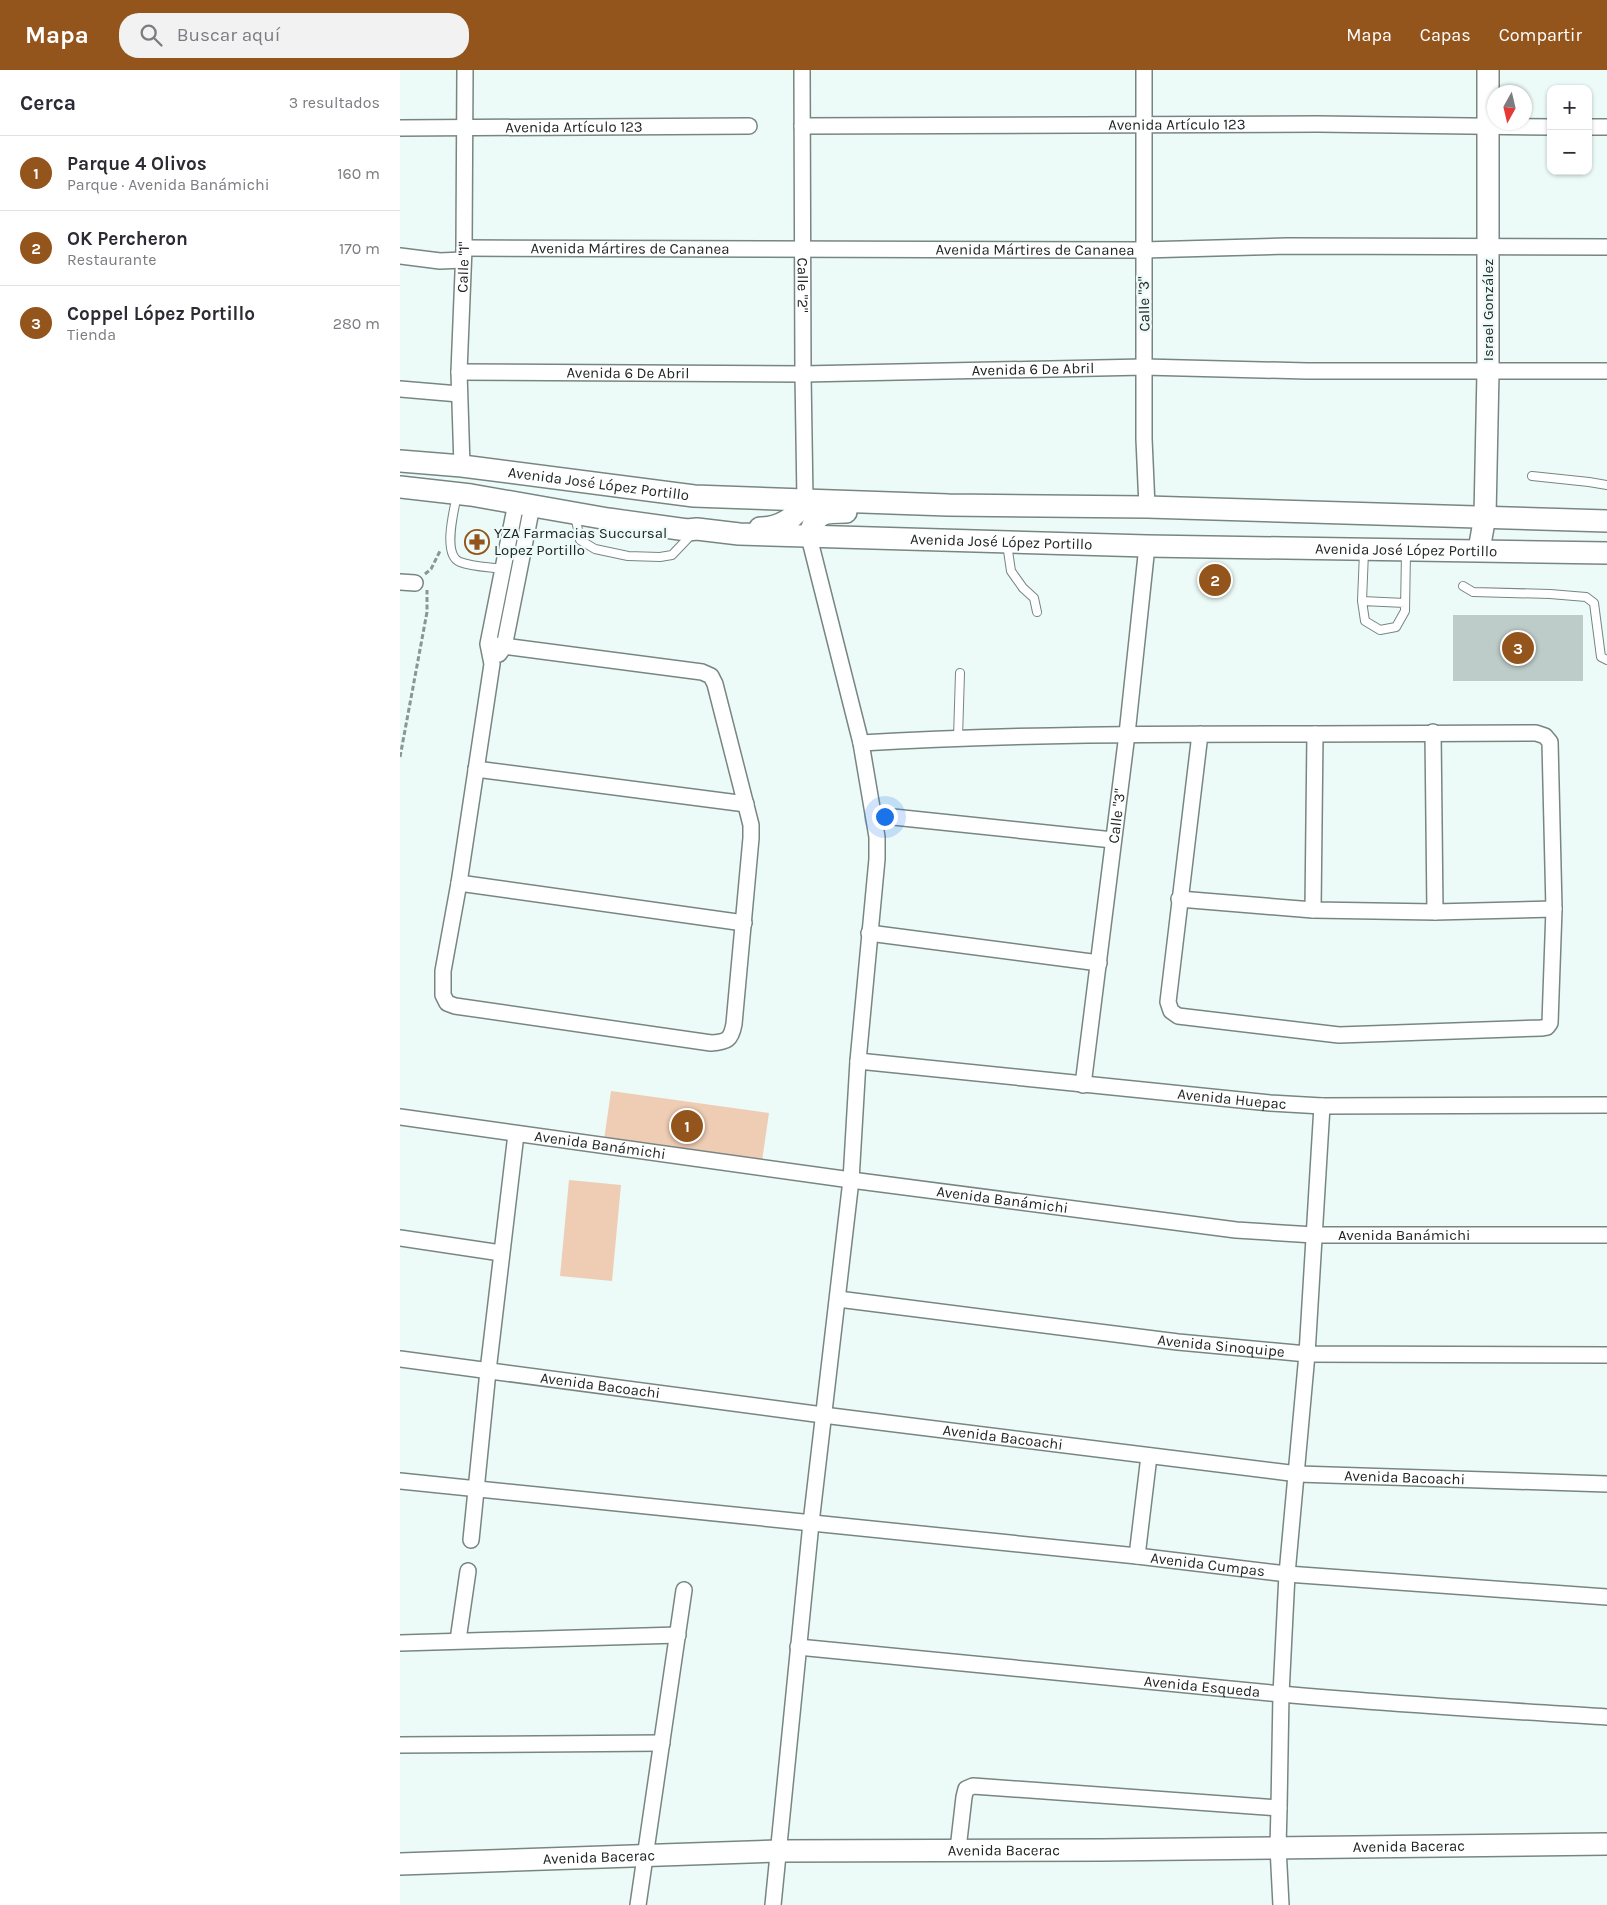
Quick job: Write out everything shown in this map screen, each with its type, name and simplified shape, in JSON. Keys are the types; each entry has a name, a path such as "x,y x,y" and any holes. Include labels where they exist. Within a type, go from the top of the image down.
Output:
{"main road":[{"name":"Israel González","path":"1488,70 1488,85"},
{"name":"Israel González","path":"1479,550 1485,516 1488,372 1487,130"},
{"name":"Avenida José López Portillo","path":"400,461 462,466 694,496 948,505 1147,507 1607,521"},
{"name":"Avenida José López Portillo","path":"400,487 457,493 686,530 697,529 739,534 1147,546 1607,553"},
{"path":"697,529 771,528 794,516 800,510 805,500"},
{"path":"808,537 816,519 820,514 827,512 904,511 948,505"},
{"name":"Avenida Bacerac","path":"400,1864 778,1851 1102,1850 1607,1844"}],"street":[{"name":"Calle \"1\"","path":"462,466 459,372 464,254 464,70"},
{"name":"Calle \"2\"","path":"802,70 805,500"},
{"name":"Calle \"3\"","path":"1144,70 1144,439 1147,507"},
{"name":"Avenida Artículo 123","path":"802,126 1318,124 1487,127"},
{"name":"Avenida Artículo 123","path":"400,128 749,126"},
{"name":"Avenida Artículo 123","path":"1532,127 1547,127"},
{"path":"1592,127 1607,127"},
{"name":"Avenida Mártires de Cananea","path":"400,256 440,261 464,254 803,248 1143,250 1287,246 1607,247"},
{"name":"Avenida 6 De Abril","path":"459,372 803,374 1144,368 1607,372"},
{"path":"400,389 459,394"},
{"path":"488,644 702,672 710,676 715,684 751,825 744,923 733,1032 728,1040 711,1042 454,1006 447,1003 443,995 443,971 459,883 492,664 488,644 504,569 524,504"},
{"path":"492,664 504,647 524,504"},
{"path":"772,1905 811,1523 851,1180 858,1061 877,859 874,815 860,743 808,537"},
{"name":"Calle \"3\"","path":"1083,1085 1127,734 1147,546"},
{"path":"860,743 958,738 1127,734 1433,732 1536,733 1545,736 1550,742 1554,910 1550,1023 1546,1027 1338,1035 1178,1016 1171,1011 1168,1002 1200,734"},
{"path":"1433,732 1435,912"},
{"path":"1313,910 1315,734"},
{"path":"476,769 746,804"},
{"path":"874,815 1113,840"},
{"path":"459,883 744,923"},
{"path":"1179,898 1313,910 1435,912 1554,910"},
{"path":"869,933 1099,963"},
{"name":"Avenida Huepac","path":"858,1061 1270,1103 1322,1106 1607,1105"},
{"path":"1281,1905 1278,1848 1281,1694 1287,1574 1308,1354 1322,1106"},
{"name":"Avenida Banámichi","path":"400,1117 851,1180 1236,1230 1314,1236 1607,1234"},
{"path":"471,1540 488,1371 516,1134"},
{"path":"400,1238 501,1254"},
{"name":"Avenida Sinoquipe","path":"838,1299 1178,1342 1308,1354 1607,1355"},
{"name":"Avenida Bacoachi","path":"400,1359 823,1415 1298,1474 1607,1484"},
{"path":"1137,1556 1149,1456"},
{"name":"Avenida Cumpas","path":"400,1480 1137,1556 1287,1574 1607,1597"},
{"path":"458,1640 468,1571"},
{"path":"638,1905 647,1855 684,1590"},
{"path":"400,1642 678,1635"},
{"name":"Avenida Esqueda","path":"798,1648 1007,1666 1281,1694 1413,1705 1607,1717"},
{"path":"400,1745 662,1743"},
{"path":"958,1849 964,1797 966,1789 973,1786 1279,1808"}],"lane":[{"path":"1532,476 1607,485"},
{"path":"457,493 450,539 454,558 463,563 504,569"},
{"path":"574,513 580,540 595,549 628,556 660,557 672,555 697,529"},
{"path":"1007,542 1011,571 1023,588 1034,598 1036,612"},
{"path":"1364,550 1362,601 1365,621 1380,630 1396,627 1405,611 1406,550"},
{"path":"1463,586 1473,592 1586,597 1594,603 1601,657 1607,660"},
{"path":"1362,601 1405,603"},
{"path":"958,738 960,673"}],"path":[{"path":"400,757 427,612 428,592"}],"shaded area":[{"path":"611,1091 769,1113 762,1161 604,1140"},
{"path":"569,1180 621,1185 612,1281 560,1276"}],"building":[{"path":"1453,615 1583,615 1583,681 1453,681"}],"place":[{"name":"YZA Farmacias Succursal Lopez Portillo","path":"477,542"},
{"name":"OK Percheron","path":"1215,580"},
{"name":"Coppel López Portillo","path":"1518,648"},
{"name":"Parque 4 Olivos","path":"687,1126"}]}
